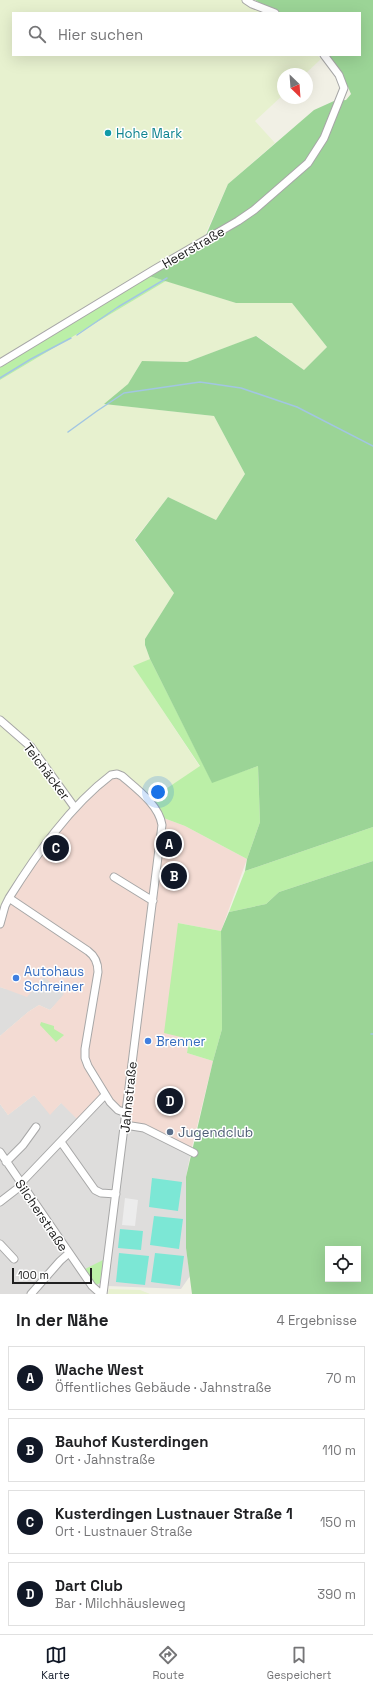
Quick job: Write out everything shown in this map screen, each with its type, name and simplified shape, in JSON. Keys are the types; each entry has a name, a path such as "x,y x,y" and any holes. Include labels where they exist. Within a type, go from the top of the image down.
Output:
{"street":[{"path":"246,0 272,12"},
{"name":"Heerstraße","path":"0,363 155,269 238,221 254,210 308,162 324,138 344,88 339,75 325,56"},
{"name":"Teichäcker","path":"0,720 31,747 75,808"},
{"name":"Jahnstraße","path":"75,808 106,779 111,775 117,774 122,776 157,810 161,817 162,825 125,1125 102,1294"},
{"path":"0,924 9,898 52,837 75,808"},
{"path":"114,877 153,901"},
{"path":"9,898 95,957 98,972 84,1054 88,1066 114,1108 126,1113"},
{"path":"0,1202 21,1184 105,1095"},
{"path":"125,1125 144,1128 194,1153"},
{"path":"6,1162 23,1145 36,1127"},
{"path":"61,1142 95,1190 101,1193 116,1194"},
{"name":"Silcherstraße","path":"0,1152 94,1289 102,1294"},
{"path":"0,1244 14,1259"},
{"path":"32,1294 60,1261 69,1253"}],"shaded area":[{"path":"122,776 161,817 185,826 247,859 221,931 178,923 189,1039 187,1053 213,1061 191,1151 161,1136 125,1125 126,1113 105,1095 79,1121 61,1103 50,1115 34,1095 8,1115 0,1104 0,1036 28,1012 39,1005 50,1010 64,994 44,977 27,997 0,987 0,924 3,913 52,837 106,779"},
{"path":"44,977 65,994 50,1010 39,1005 28,1012 0,1036 0,987 6,989"},
{"path":"34,1095 50,1114 61,1103 105,1095 144,1128 191,1151 186,1177 186,1248 190,1276 181,1289 108,1286 107,1294 0,1294 0,1104 8,1115"},
{"path":"152,1178 182,1182 178,1211 149,1207"},
{"path":"125,1198 138,1200 135,1226 122,1225"},
{"path":"154,1216 183,1219 179,1249 150,1245"},
{"path":"120,1229 143,1231 141,1250 118,1248"},
{"path":"119,1253 149,1256 145,1285 116,1282"},
{"path":"155,1253 184,1256 180,1286 151,1282"}],"green space":[{"path":"0,0 242,0 262,12 12,12 12,56 318,56 321,59 311,68 277,68 277,101 255,121 275,143 228,184 202,241 0,363"},
{"path":"255,0 373,0 373,827 245,871 247,859 260,822 258,766 212,783 150,659 145,645 145,639 174,593 135,540 168,497 216,520 245,474 214,416 104,404 128,384 142,361 187,362 256,336 304,370 327,347 292,303 236,303 149,276 203,242 228,184 314,110 334,101 346,100 351,94 348,87 324,56 361,56 361,12 275,12"},
{"path":"149,276 166,281 0,380 0,363"},
{"path":"166,281 236,303 292,303 327,347 304,370 257,336 187,362 142,361 128,384 105,404 214,416 245,474 216,520 168,497 134,540 174,593 145,639 145,645 150,659 134,667 200,767 148,801 117,774 86,798 18,884 0,924 0,380"},
{"path":"150,659 212,782 258,766 260,822 247,859 185,826 161,817 148,801 200,766 133,666"},
{"path":"373,827 373,861 279,892 266,904 229,912 245,871"},
{"path":"373,861 373,1294 192,1294 186,1248 186,1177 222,1029 221,931 229,912 266,904 279,892"},
{"path":"178,923 221,931 222,1029 213,1061 187,1053 189,1039 164,1033"},
{"path":"41,1022 54,1026 54,1029 64,1035 56,1042 40,1025"},
{"path":"103,1260 100,1283 96,1285 85,1269"},
{"path":"109,1289 140,1290 150,1294 108,1294"}],"waterway":[{"path":"77,335 118,307 167,278"},
{"path":"0,378 31,359 71,338"},
{"path":"68,432 124,393 200,382 241,388 297,407 373,446"}],"place":[{"name":"Hohe Mark","path":"108,133"},
{"name":"Wache West","path":"169,844"},
{"name":"Kusterdingen Lustnauer Straße 1","path":"56,848"},
{"name":"Bauhof Kusterdingen","path":"174,876"},
{"name":"Autohaus Schreiner","path":"16,978"},
{"name":"Brenner","path":"148,1041"},
{"name":"Dart Club","path":"170,1101"},
{"name":"Jugendclub","path":"170,1132"}]}
